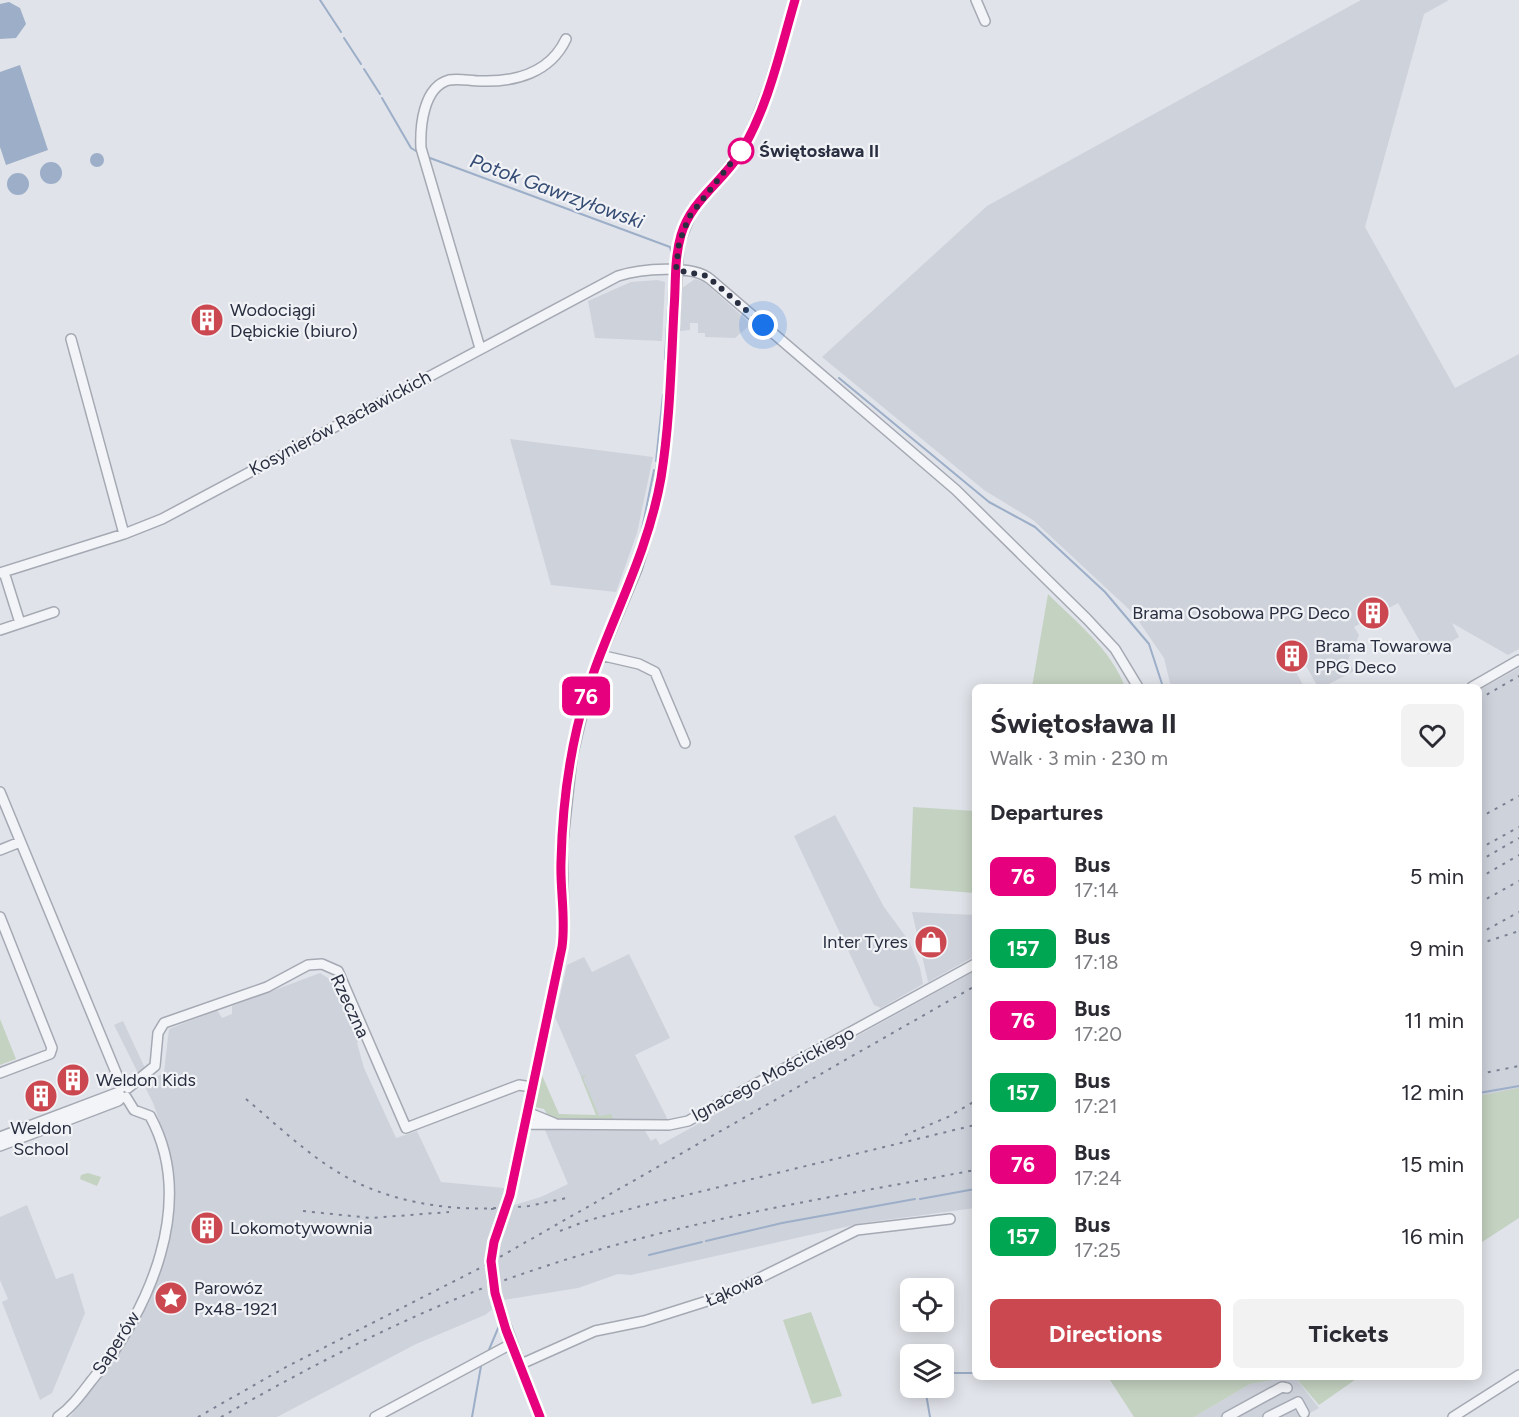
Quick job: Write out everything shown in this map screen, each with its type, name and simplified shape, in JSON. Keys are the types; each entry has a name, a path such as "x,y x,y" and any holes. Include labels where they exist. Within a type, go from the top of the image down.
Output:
{"street":[{"path":"540,1417 511,1344 495,1293 492,1254 510,1195 563,938 561,862 572,757 585,696 637,569 658,491 669,416 679,243 689,217 739,155 756,122 795,0"},
{"path":"976,0 985,21"},
{"path":"480,348 424,160 421,148 421,125 430,95 442,83 459,79 507,80 526,75 546,65 558,54 566,39"},
{"name":"Kosynierów Racławickich","path":"2,573 124,534 162,519 618,276 641,271 676,270 707,276 926,463 1087,619 1115,649 1136,684"},
{"path":"71,339 124,534"},
{"path":"2,573 20,623"},
{"path":"0,630 54,612"},
{"path":"600,655 639,664 655,672 685,743"},
{"path":"1477,684 1519,660"},
{"name":"Saperów","path":"0,792 123,1092 134,1110 150,1116 164,1149 168,1193 164,1239 152,1278 129,1329 99,1372 58,1417"},
{"path":"0,850 20,842"},
{"path":"0,917 52,1048 50,1054 0,1073"},
{"name":"Rzeczna","path":"123,1092 155,1066 158,1033 164,1023 267,987 315,963 330,966 338,972 405,1128 519,1085 531,1087"},
{"name":"Ignacego Mościckiego","path":"525,1125 669,1125 693,1119 972,966"},
{"path":"0,1137 123,1092"},
{"path":"0,1146 118,1101 123,1092"},
{"name":"Ignacego Mościckiego","path":"526,1112 556,1124"},
{"name":"Łąkowa","path":"519,1365 595,1331 644,1321 723,1296 857,1230 950,1219"},
{"path":"375,1417 511,1344"},
{"path":"1454,1417 1519,1375"},
{"path":"1227,1417 1282,1387 1293,1395 1304,1413"},
{"path":"1268,1417 1293,1395"}],"shaded area":[{"path":"1361,0 1449,0 1424,14 1365,227 1455,388 1519,354 1519,649 1508,655 1452,623 1459,637 1428,655 1398,603 1354,627 1359,635 1348,660 1354,671 1329,684 1316,684 1305,664 1295,670 1302,684 1170,684 1164,658 1133,613 1033,520 984,490 822,357 987,206"},
{"path":"695,279 704,282 751,324 735,338 705,337 705,333 698,333 698,323 690,323 690,330 680,331 682,288"},
{"path":"657,280 665,282 662,341 595,338 588,301 631,282"},
{"path":"510,439 653,457 637,533 616,592 551,585"},
{"path":"1519,668 1519,1102 1482,1110 1482,688"},
{"path":"835,815 884,907 909,941 920,968 923,984 881,1008 874,1005 794,836"},
{"path":"912,912 972,915 972,958 928,982"},
{"path":"629,954 670,1038 635,1055 668,1120 599,1119 555,1017 567,965 584,957 592,972"},
{"path":"320,973 331,980 340,992 361,1037 357,1043 364,1068 396,1138 417,1131 441,1182 504,1188 517,1192 514,1205 541,1197 568,1184 545,1130 645,1131 651,1141 656,1138 660,1145 972,973 972,1208 863,1223 631,1275 618,1274 578,1288 504,1300 485,1315 416,1344 277,1417 70,1417 107,1368 137,1322 164,1259 173,1207 172,1177 162,1128 153,1103 114,1025 123,1021 151,1081 164,1072 169,1029 217,1010 222,1018 232,1014 232,1006"},
{"path":"27,1205 56,1279 73,1273 85,1313 52,1393 40,1400 2,1302 8,1299 0,1280 0,1217"},
{"path":"1274,1380 1297,1380 1319,1408 1303,1417 1194,1417 1250,1384"}],"green space":[{"path":"1048,594 1102,648 1124,684 1033,684"},
{"path":"913,807 972,811 972,893 910,888"},
{"path":"0,1019 16,1059 0,1065"},
{"path":"538,1068 541,1069 559,1114 596,1115 581,1077 587,1074 583,1078 599,1116 611,1114 614,1120 548,1116 544,1109 535,1107 533,1102"},
{"path":"1519,1088 1519,1218 1482,1242 1482,1095"},
{"path":"88,1173 101,1177 97,1186 80,1179 81,1175"},
{"path":"811,1312 842,1396 812,1404 783,1320"},
{"path":"1110,1380 1274,1380 1250,1384 1194,1417 1134,1417"},
{"path":"1298,1380 1355,1380 1319,1405"}],"water":[{"path":"9,2 20,8 26,24 16,38 0,39 0,4"},
{"path":"20,65 48,150 6,165 0,147 0,72"},
{"path":"94,153 100,153 104,160 100,167 94,167 90,163 90,157"},
{"path":"51,162 59,165 62,173 59,181 51,184 43,181 40,173 43,165"},
{"path":"18,173 26,176 29,184 26,192 18,195 10,192 7,184 10,176"}],"waterway":[{"name":"Potok Gawrzyłowski","path":"320,0 341,32"},
{"name":"Potok Gawrzyłowski","path":"344,38 361,64"},
{"name":"Potok Gawrzyłowski","path":"364,69 380,94"},
{"name":"Potok Gawrzyłowski","path":"382,98 411,148 416,151"},
{"name":"Potok Gawrzyłowski","path":"430,158 670,247 671,251"},
{"name":"Potok Gawrzyłowski","path":"665,359 669,290"},
{"path":"839,378 989,502 1035,527 1105,592 1149,644 1162,684"},
{"name":"Potok Gawrzyłowski","path":"656,461 663,395"},
{"name":"Potok Gawrzyłowski","path":"631,566 640,539 654,470"},
{"name":"Potok Gawrzyłowski","path":"583,685 625,582"},
{"path":"1482,1092 1519,1086"},
{"path":"920,1199 972,1190"},
{"path":"706,1241 782,1223 915,1199"},
{"path":"649,1255 702,1242"},
{"name":"Potok Gawrzyłowski","path":"488,1352 499,1326 494,1304"},
{"name":"Potok Gawrzyłowski","path":"472,1417 481,1366"},
{"path":"954,1373 972,1373"},
{"path":"927,1398 930,1417"}],"railway":[{"path":"1482,697 1519,676"},
{"path":"1482,816 1519,796"},
{"path":"1482,847 1519,827"},
{"path":"1482,859 1519,838"},
{"path":"1482,876 1519,855"},
{"path":"1482,901 1519,881"},
{"path":"1482,932 1519,912"},
{"path":"1482,943 1519,931"},
{"path":"198,1417 286,1367 484,1266 972,988"},
{"path":"1482,1073 1519,1066"},
{"path":"246,1099 316,1158 341,1174 377,1191 437,1206 498,1208"},
{"path":"905,1135 948,1117 972,1103"},
{"path":"560,1231 586,1221 641,1206 972,1126"},
{"path":"221,1417 375,1335 455,1299 537,1269 591,1252 699,1224 972,1171"},
{"path":"491,1209 529,1206 571,1197"},
{"path":"303,1211 371,1218 449,1212"}],"bus line":[{"name":"76","path":"540,1417 506,1330 495,1293 491,1261 494,1242 504,1219 521,1148 543,1027 562,947 564,925 561,862 574,744 585,696 637,569 654,512 667,434 676,270 681,234 693,209 739,155 756,122 795,0"}],"place":[{"name":"Świętosława II","path":"741,151"},
{"name":"Wodociągi Dębickie (biuro)","path":"207,320"},
{"name":"Brama Osobowa PPG Deco","path":"1373,613"},
{"name":"Brama Towarowa PPG Deco","path":"1292,656"},
{"name":"Inter Tyres","path":"931,942"},
{"name":"Weldon Kids","path":"73,1080"},
{"name":"Weldon School","path":"41,1096"},
{"name":"Lokomotywownia","path":"207,1228"},
{"name":"Parowóz Px48-1921","path":"171,1298"}],"route":[{"path":"741,151 742,149 732,164 699,201 684,225 676,270 704,274 763,325"}]}
